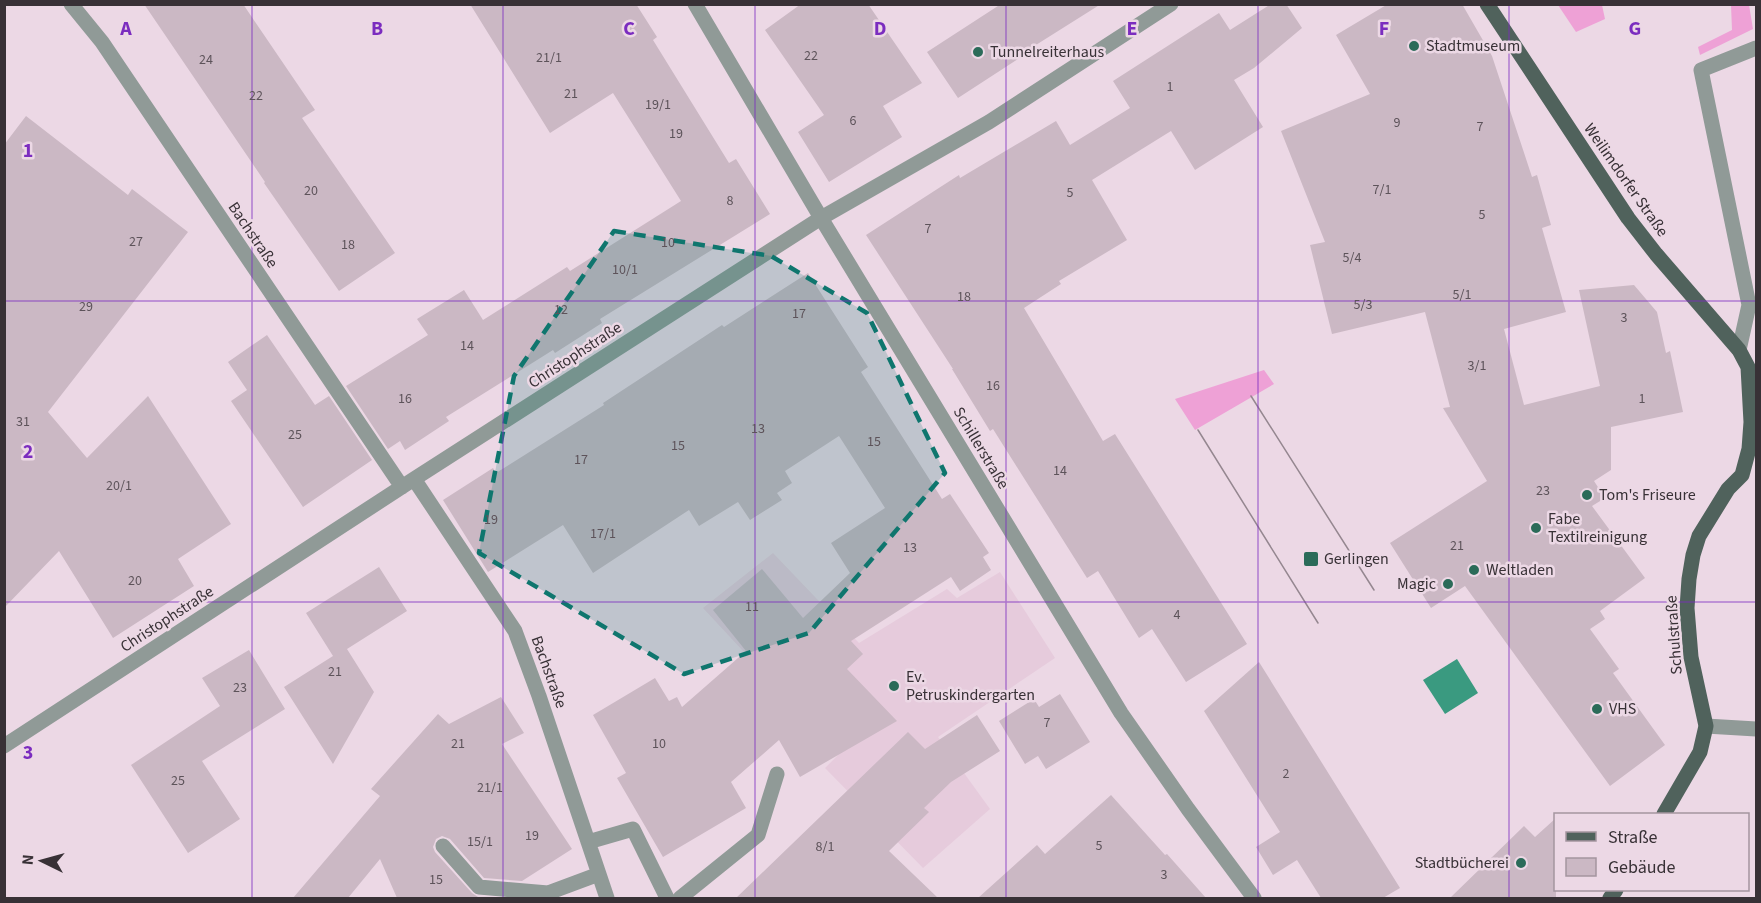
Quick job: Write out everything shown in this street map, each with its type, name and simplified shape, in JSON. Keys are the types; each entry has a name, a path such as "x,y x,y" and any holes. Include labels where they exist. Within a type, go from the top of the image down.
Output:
{"main road":[{"name":"Weilimdorfer Straße","path":"1486,4 1628,218 1739,350 1752,369"},
{"name":"Schulstraße","path":"1664,813 1669,798 1700,752 1706,726 1691,657 1687,608 1689,579 1699,536 1728,489 1749,472 1752,369"}],"street":[{"name":"Bachstraße","path":"71,4 102,42 408,483 515,631 607,898"},
{"name":"Schillerstraße","path":"695,4 821,218 1122,713 1188,809 1254,898"},
{"name":"Christophstraße","path":"4,746 821,218 989,122 1171,4"},
{"path":"1739,350 1749,305 1701,70 1756,48"},
{"path":"1706,726 1756,729"},
{"path":"680,898 758,835 777,774"},
{"path":"588,842 633,829 667,898"},
{"path":"443,846 479,887 548,893 599,874"}],"highlighted area":[{"path":"614,231 771,256 867,313 945,473 809,633 684,674 479,553 514,376"}],"shaded area":[{"path":"1558,5 1602,5 1605,19 1576,32"},
{"path":"1731,5 1749,5 1753,29 1700,55 1698,47 1732,30"},
{"path":"1264,370 1274,384 1195,430 1175,399"},
{"name":"Ev. Petruskindergarten","path":"773,553 859,643 947,589 957,598 1000,572 1055,658 938,737 990,809 923,868 825,768 839,754 703,608"},
{"path":"1457,659 1478,693 1445,714 1423,680"}],"building":[{"path":"144,4 243,4 315,110 302,118 395,253 339,291"},
{"path":"470,4 636,4 657,37 653,40 729,163 736,159 770,214 600,319 602,323 555,353 553,350 446,417 449,421 405,450 400,441 388,449 346,386 428,335 417,319 464,290 483,320 567,267 570,271 681,201 613,93 550,133"},
{"path":"801,4 868,4 922,83 883,106 902,137 829,182 798,132 824,115 765,30"},
{"path":"1001,4 1101,4 1020,55 1021,57 958,98 927,52"},
{"path":"1271,4 1286,4 1302,28 1254,68 1234,80 1263,127 1195,170 1171,131 1092,180 1127,240 1059,281 1061,284 1024,308 1103,441 1115,434 1247,644 1186,682 1152,629 1139,638 1098,571 1087,578 993,429 990,431 953,369 866,235 959,175 960,178 1056,121 1070,145 1130,108 1113,81 1219,13 1230,30"},
{"path":"1388,4 1462,4 1492,56 1532,177 1537,175 1551,225 1542,228 1566,312 1504,329 1524,405 1600,386 1579,290 1634,285 1657,312 1666,353 1670,351 1683,412 1611,427 1611,470 1594,481 1605,498 1592,506 1645,578 1600,611 1605,619 1590,629 1619,669 1613,673 1665,745 1610,786 1465,586 1431,608 1390,543 1487,481 1443,408 1450,407 1425,312 1332,334 1310,245 1325,242 1281,131 1370,94 1336,35"},
{"path":"26,116 128,195 132,189 188,232 48,412 87,458 148,396 231,524 178,559 194,586 113,638 59,551 4,608 4,145"},
{"path":"808,273 868,367 861,372 942,499 950,494 989,553 983,557 991,570 960,591 951,577 851,641 863,654 847,669 897,721 800,777 779,740 731,782 746,808 663,857 617,778 626,773 593,715 655,678 669,701 677,697 682,707 746,651 713,610 762,569 803,618 850,573 831,543 885,508 839,436 785,471 792,483 777,493 782,500 750,520 738,502 699,526 689,510 593,573 563,525 488,572 443,500 493,468 496,473 604,405 603,403 722,325 724,327"},
{"path":"267,335 315,405 329,396 372,460 303,507 231,401 247,390 228,362"},
{"path":"379,567 407,611 347,649 374,692 333,764 284,687 333,656 306,613"},
{"path":"249,650 285,709 202,761 240,819 188,853 131,765 220,706 202,678"},
{"path":"1259,662 1400,888 1383,898 1321,898 1297,860 1273,875 1256,847 1280,832 1204,711"},
{"path":"1060,694 1090,742 1046,769 1038,756 1025,764 999,721 1034,699 1039,707"},
{"path":"501,697 524,733 502,744 572,849 522,881 484,878 450,839 442,836 436,839 433,847 435,852 472,893 478,897 499,898 397,898 380,859 348,898 293,898 380,796 371,789 438,714 449,724"},
{"path":"977,715 1000,751 951,782 924,808 929,812 889,851 938,898 736,898 908,732 925,749"},
{"path":"1111,795 1206,898 978,898 1037,845 1045,854"},
{"name":"Stadtbücherei","path":"1554,820 1554,891 1556,891 1556,898 1450,898 1524,826 1535,837"}],"tram line":[{"path":"1251,396 1374,590"},
{"path":"1198,430 1318,623"}],"place":[{"name":"Stadtmuseum","path":"1414,46"},
{"name":"Tunnelreiterhaus","path":"978,52"},
{"name":"Tom's Friseure","path":"1587,495"},
{"name":"Fabe Textilreinigung","path":"1536,528"},
{"name":"Gerlingen","path":"1311,559"},
{"name":"Weltladen","path":"1474,570"},
{"name":"Magic","path":"1448,584"},
{"name":"Ev. Petruskindergarten","path":"894,686"},
{"name":"VHS","path":"1597,709"},
{"name":"Stadtbücherei","path":"1521,863"}]}
